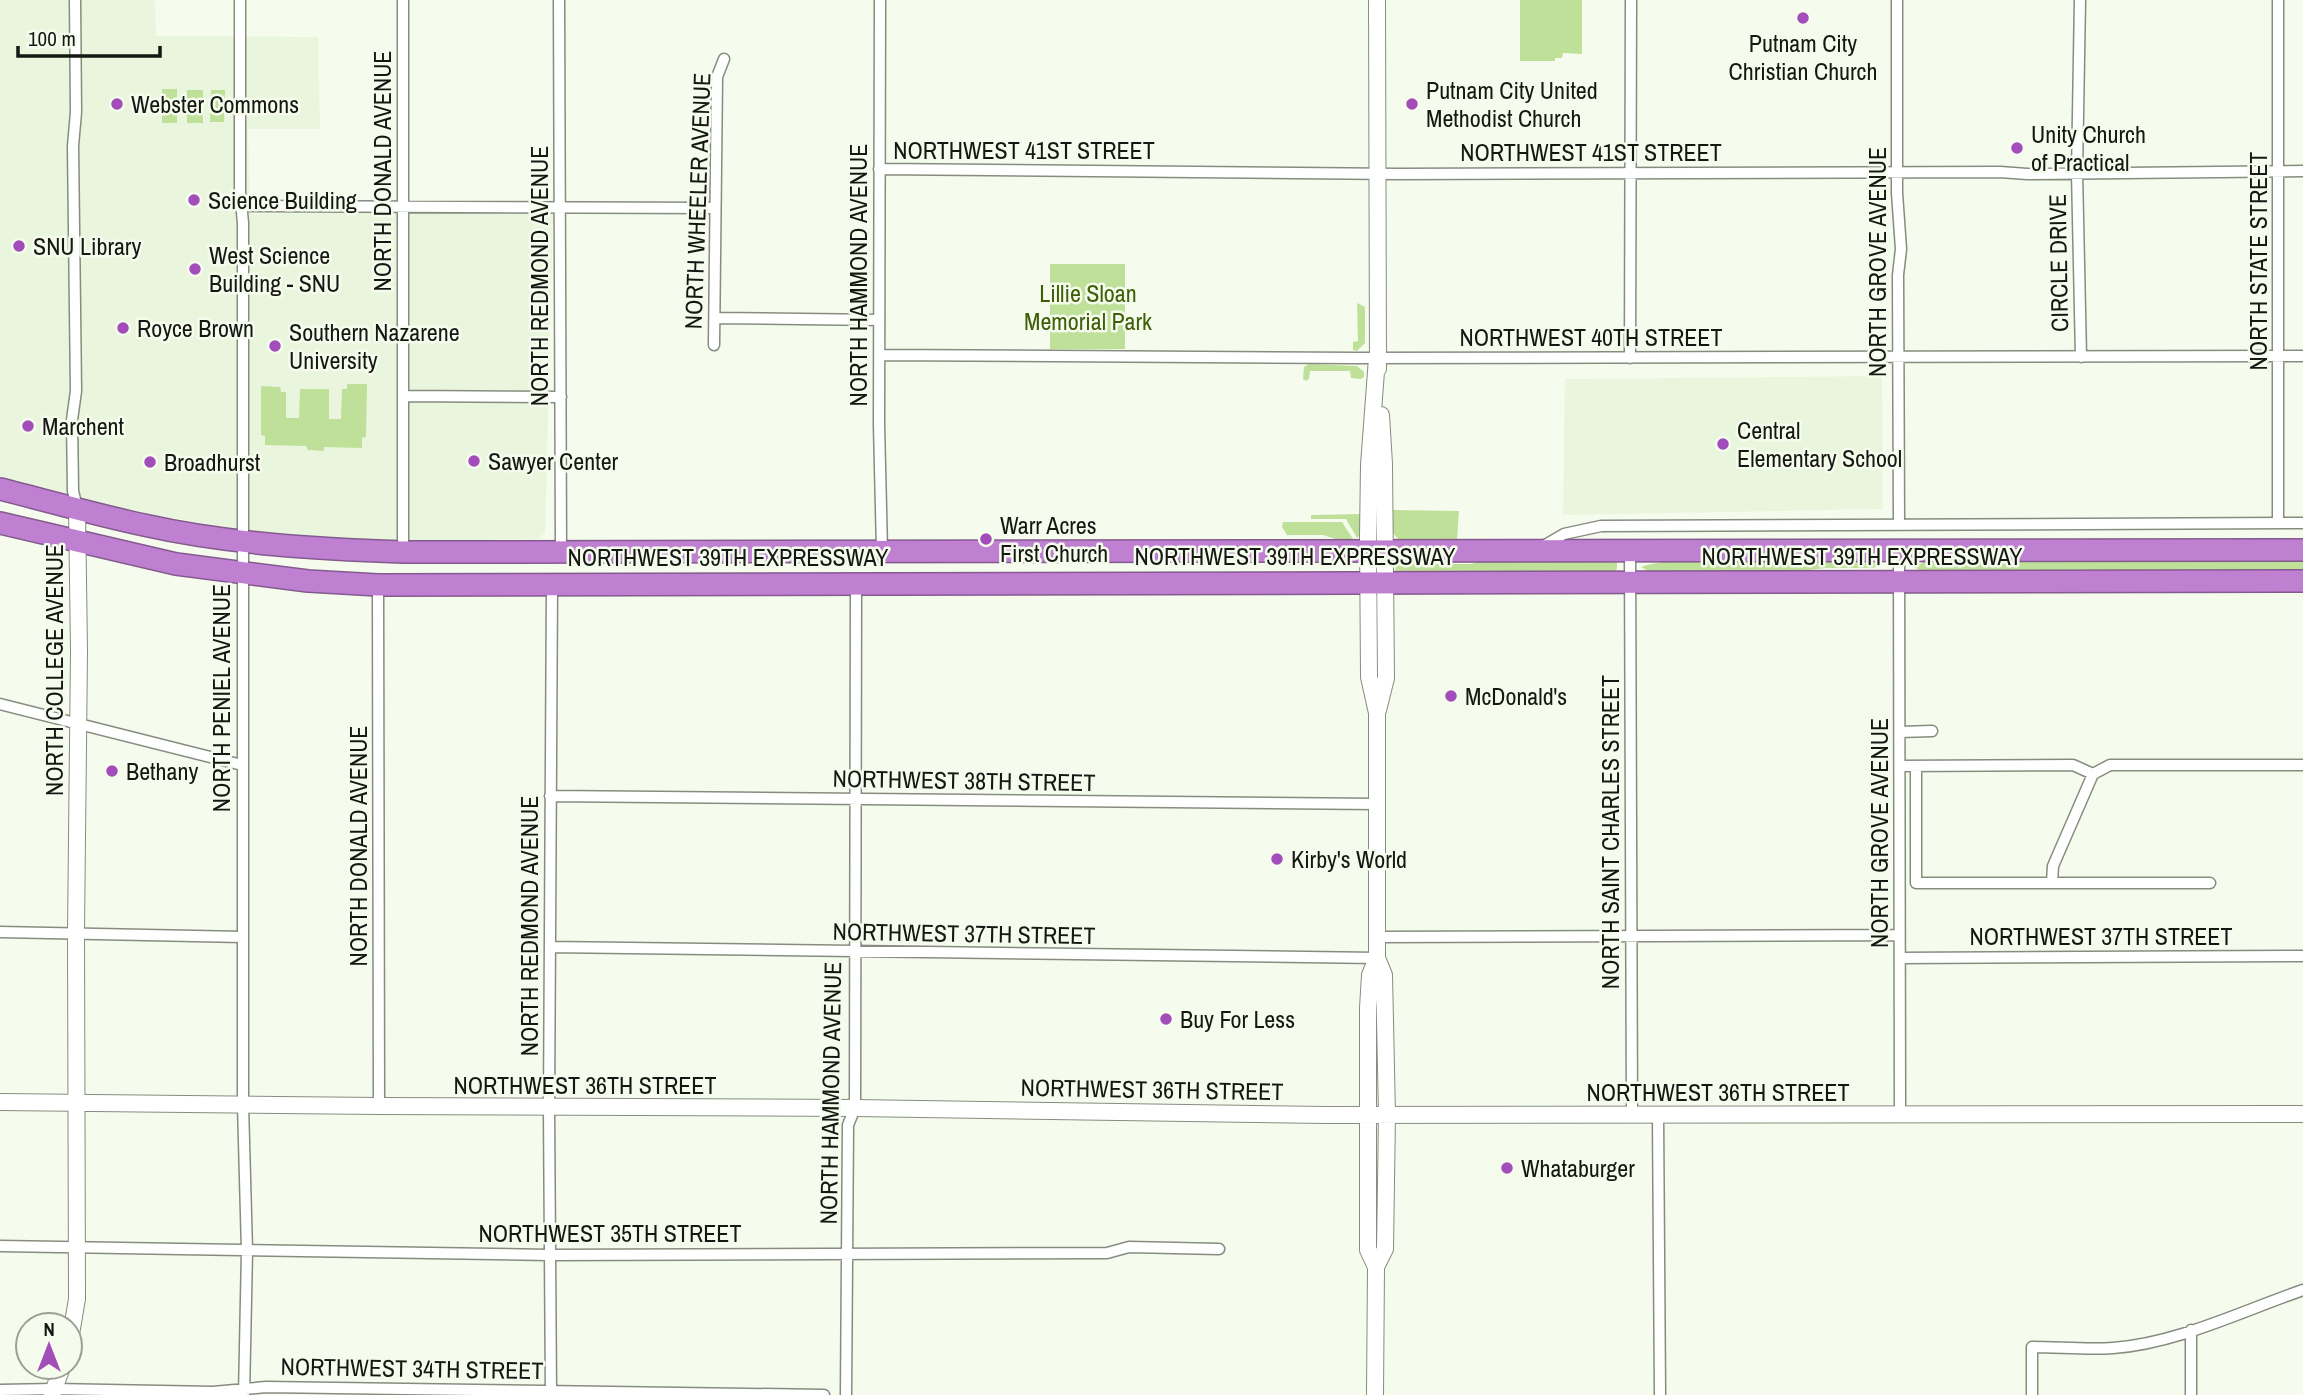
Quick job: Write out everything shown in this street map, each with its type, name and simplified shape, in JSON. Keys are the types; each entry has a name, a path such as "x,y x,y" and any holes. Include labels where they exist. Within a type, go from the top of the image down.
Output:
{"highway":[{"name":"NORTHWEST 39TH EXPRESSWAY","path":"0,489 145,526 242,542 403,552 2303,550"},
{"name":"NORTHWEST 39TH EXPRESSWAY","path":"0,523 176,564 308,581 378,585 2303,581"},
{"path":"552,584 561,551"},
{"path":"856,551 856,583"},
{"path":"882,551 882,582"},
{"path":"714,583 715,552"}],"main road":[{"path":"1375,1395 1376,1266 1368,1250 1367,1115 1370,975 1377,958 1378,937 1377,713 1368,677 1384,464 1377,358 1377,0"},
{"name":"NORTH COLLEGE AVENUE","path":"75,1311 76,723 79,651 77,508"},
{"path":"1376,1266 1385,1249 1387,1115 1384,975 1377,958"},
{"name":"NORTHWEST 36TH STREET","path":"0,1102 379,1107 855,1108 1367,1115 2303,1114"}],"street":[{"name":"NORTH COLLEGE AVENUE","path":"75,0 76,112 73,146 76,391 72,420 73,491 77,508"},
{"name":"NORTH PENIEL AVENUE","path":"240,0 243,1105 247,1251 244,1392"},
{"name":"NORTH DONALD AVENUE","path":"403,0 403,552"},
{"name":"NORTH REDMOND AVENUE","path":"559,0 561,551"},
{"name":"NORTH HAMMOND AVENUE","path":"880,0 879,355 882,551"},
{"path":"1630,358 1631,0"},
{"name":"NORTH GROVE AVENUE","path":"1898,0 1898,224 1901,249 1898,358 1899,524"},
{"name":"CIRCLE DRIVE","path":"2080,0 2077,172 2081,357"},
{"name":"NORTH STATE STREET","path":"2278,0 2278,523"},
{"name":"NORTH WHEELER AVENUE","path":"714,345 717,77 724,59"},
{"name":"NORTHWEST 41ST STREET","path":"879,169 1376,174 2303,171"},
{"path":"242,206 715,208"},
{"path":"715,318 879,320"},
{"name":"NORTHWEST 40TH STREET","path":"879,355 1377,358 2303,356"},
{"path":"404,396 561,397"},
{"name":"NORTHWEST 39TH EXPRESSWAY","path":"1537,549 1564,534 1601,526 2303,523"},
{"name":"NORTH SAINT CHARLES STREET","path":"1630,549 1632,1115"},
{"name":"NORTH GROVE AVENUE","path":"1899,551 1900,1114"},
{"name":"NORTH HAMMOND AVENUE","path":"846,1395 848,1125 855,1108 856,583"},
{"name":"NORTH REDMOND AVENUE","path":"551,1393 549,1108 552,584"},
{"name":"NORTH DONALD AVENUE","path":"378,585 379,1107"},
{"path":"0,704 242,765"},
{"path":"1900,732 1932,731"},
{"path":"1900,766 2073,765 2093,774"},
{"path":"2052,883 2053,866 2093,774 2110,765 2303,765"},
{"path":"1916,766 1916,883"},
{"name":"NORTHWEST 38TH STREET","path":"550,796 1377,804"},
{"path":"1899,883 2210,883"},
{"path":"0,932 243,937"},
{"path":"1378,937 1899,935"},
{"name":"NORTHWEST 37TH STREET","path":"550,947 1377,958"},
{"name":"NORTHWEST 37TH STREET","path":"1900,958 2303,956"},
{"path":"1658,1115 1660,1395"},
{"name":"NORTHWEST 35TH STREET","path":"0,1246 549,1255 1107,1253 1129,1247 1219,1249"},
{"path":"2032,1395 2032,1347 2112,1348 2148,1342 2191,1330 2303,1290"},
{"path":"2191,1330 2191,1395"},
{"name":"NORTHWEST 34TH STREET","path":"0,1390 244,1392 266,1387 824,1395"}],"shaded area":[{"name":"Southern Nazarene University","path":"0,0 155,0 156,36 318,37 320,129 248,129 250,214 553,211 545,532 539,539 384,542 261,534 93,503 0,478"},
{"name":"Central Elementary School","path":"1882,376 1883,509 1563,515 1565,379"}],"green space":[{"path":"1520,0 1582,0 1582,54 1563,53 1562,58 1555,58 1555,61 1520,61"},
{"path":"162,89 177,89 177,123 162,123"},
{"path":"187,90 203,90 203,123 187,123"},
{"path":"211,90 225,90 224,122 210,122"},
{"name":"Lillie Sloan Memorial Park","path":"1050,264 1125,264 1125,349 1050,349"},
{"path":"1357,303 1365,307 1365,343 1357,351 1353,350 1353,342 1358,341"},
{"path":"1309,364 1357,366 1364,372 1364,377 1351,378 1350,371 1310,371 1306,381 1303,379 1304,367"},
{"path":"347,384 367,384 366,437 362,438 362,448 324,447 324,451 308,450 306,446 265,445 265,436 261,435 261,386 280,387 281,392 286,392 286,418 299,418 300,389 329,389 329,419 341,419 342,389 347,389"},
{"path":"1392,510 1459,511 1457,540 1398,539 1393,533"},
{"path":"1363,514 1364,530 1357,538 1346,519 1311,519 1311,515"},
{"path":"1283,522 1342,522 1353,539 1345,542 1323,535 1287,535 1282,527"},
{"path":"2007,557 2303,557 2303,572 1923,572 1914,567 1924,562 1987,561"},
{"path":"1496,558 1612,558 1617,562 1617,569 1612,573 1395,571 1396,566 1401,564 1471,564"},
{"path":"1732,558 1881,560 1880,566 1873,568 1826,568 1783,573 1653,574 1641,567 1663,562"}],"place":[{"name":"Putnam City Christian Church","path":"1803,18"},
{"name":"Webster Commons","path":"117,104"},
{"name":"Putnam City United Methodist Church","path":"1412,104"},
{"name":"Unity Church of Practical","path":"2017,148"},
{"name":"Science Building","path":"194,200"},
{"name":"SNU Library","path":"19,246"},
{"name":"West Science Building - SNU","path":"195,269"},
{"name":"Royce Brown","path":"123,328"},
{"name":"Southern Nazarene University","path":"275,346"},
{"name":"Marchent","path":"28,426"},
{"name":"Central Elementary School","path":"1723,444"},
{"name":"Sawyer Center","path":"474,461"},
{"name":"Broadhurst","path":"150,462"},
{"name":"Warr Acres First Church","path":"986,539"},
{"name":"McDonald's","path":"1451,696"},
{"name":"Bethany","path":"112,771"},
{"name":"Kirby's World","path":"1277,859"},
{"name":"Buy For Less","path":"1166,1019"},
{"name":"Whataburger","path":"1507,1168"}]}
